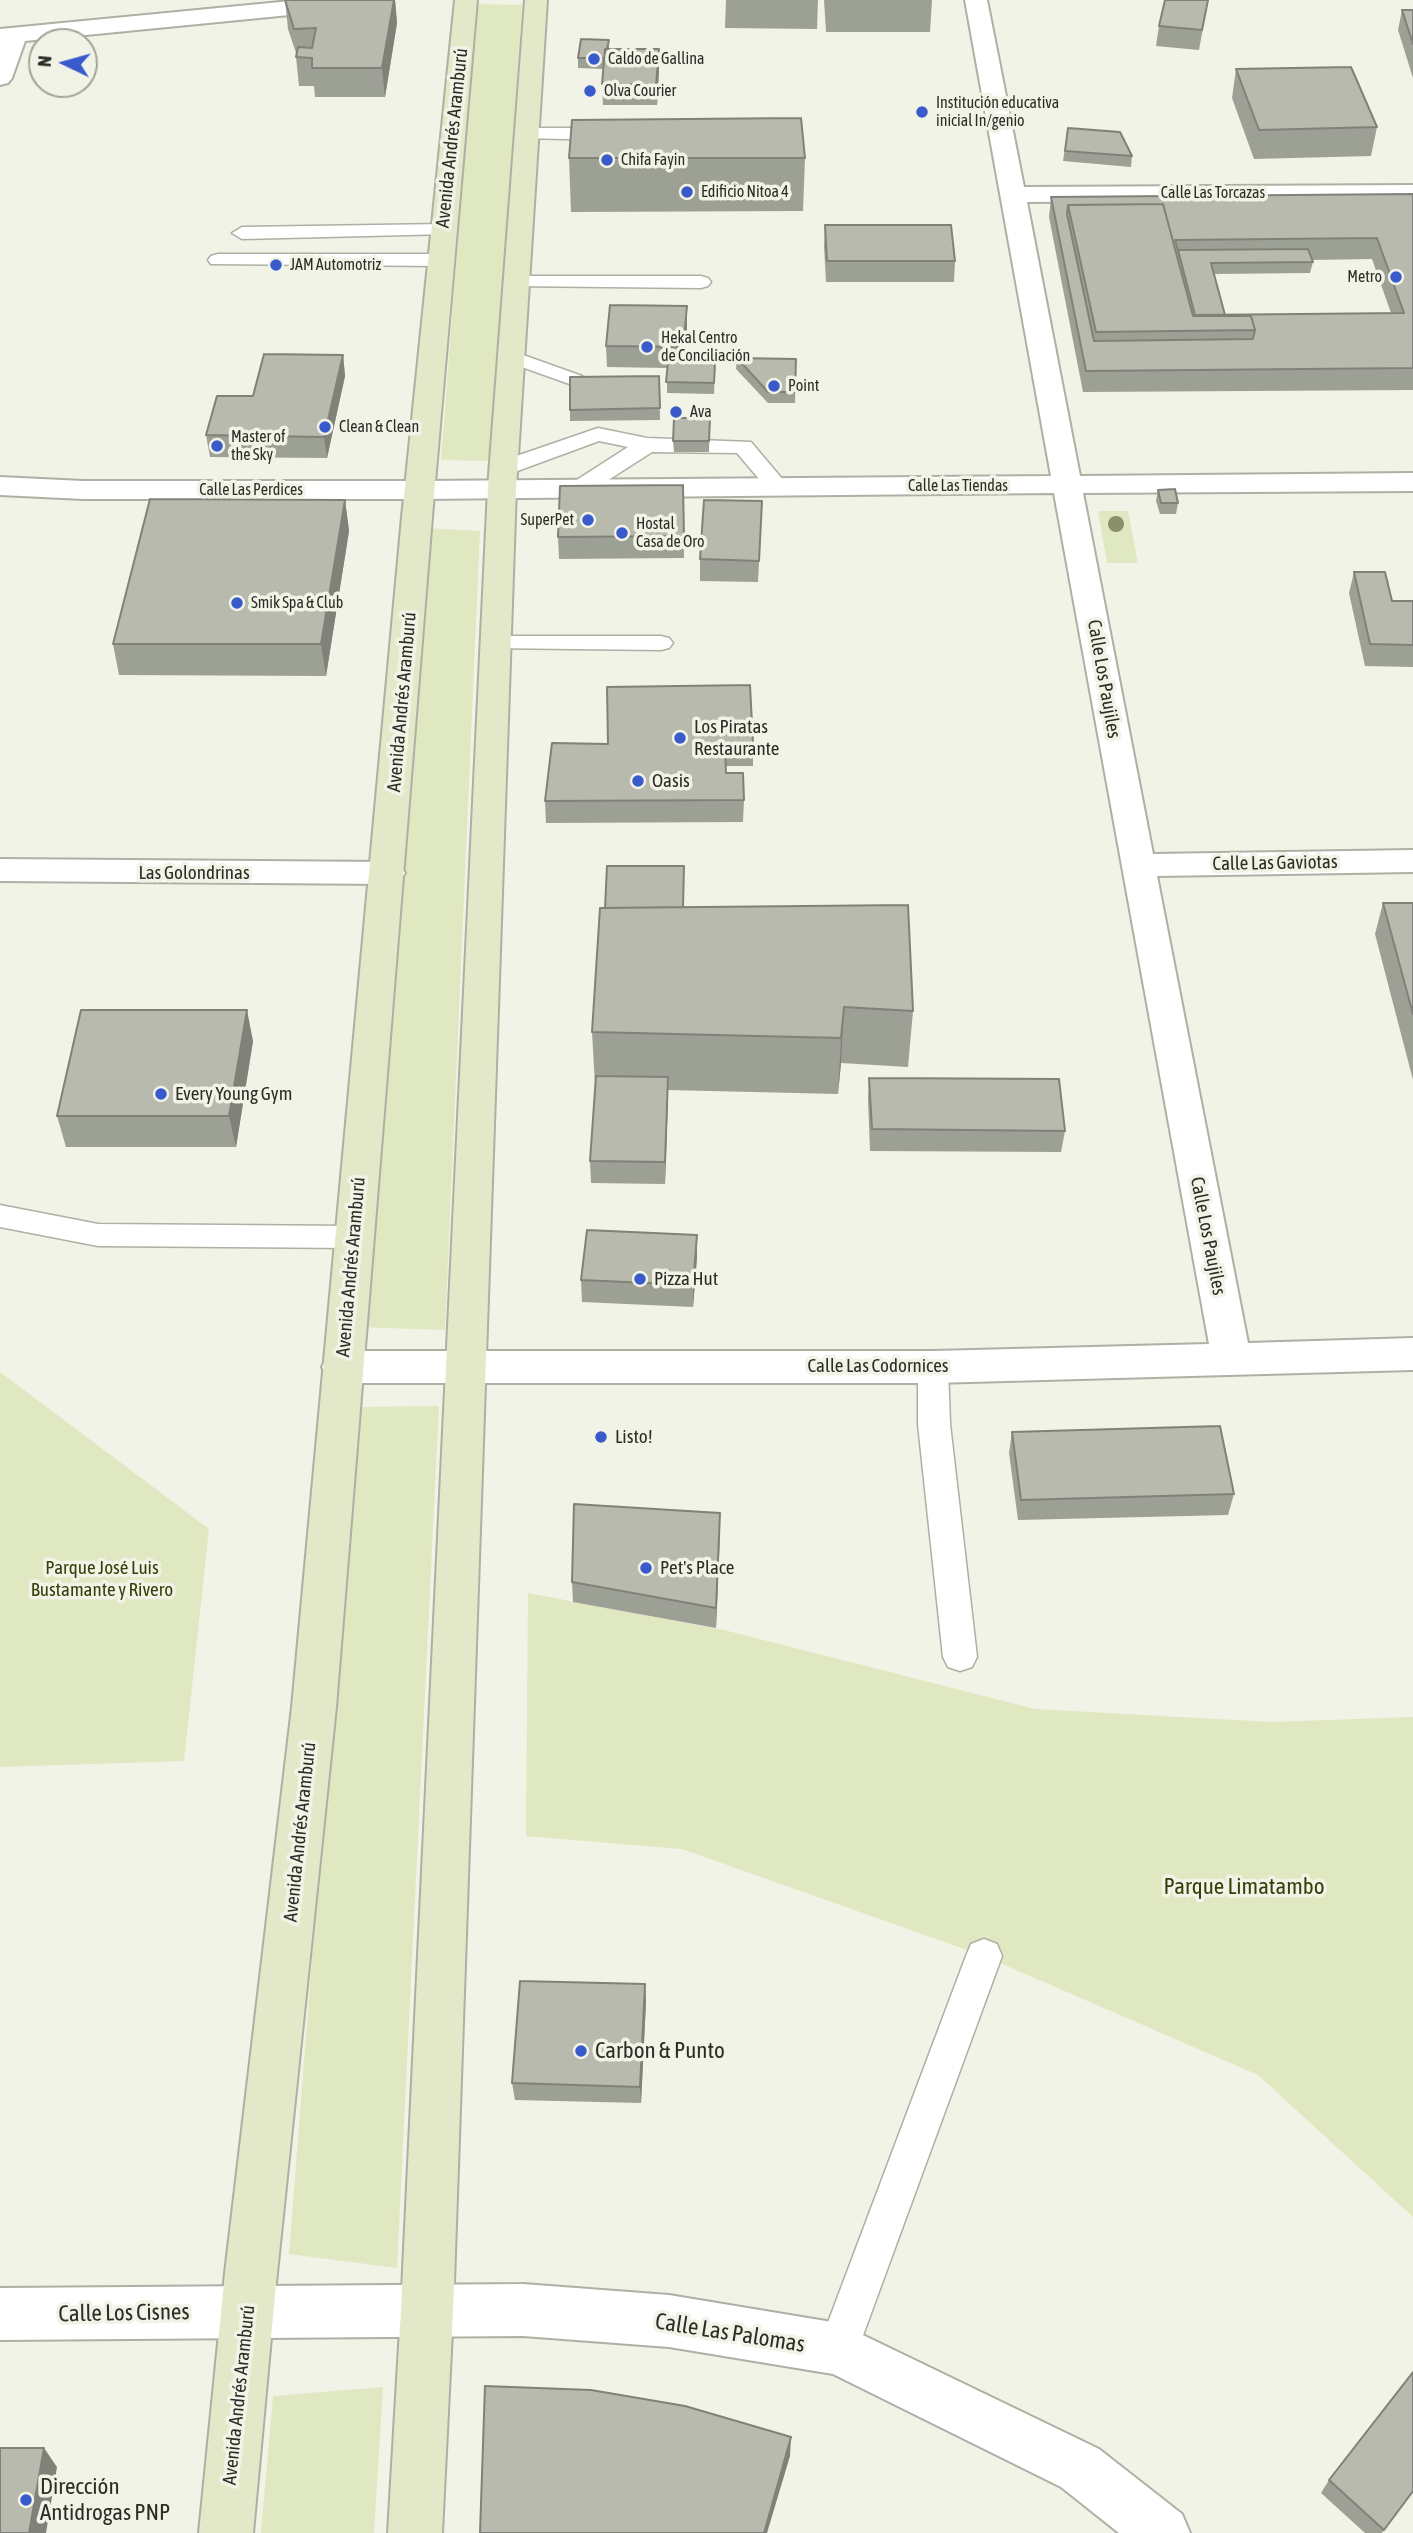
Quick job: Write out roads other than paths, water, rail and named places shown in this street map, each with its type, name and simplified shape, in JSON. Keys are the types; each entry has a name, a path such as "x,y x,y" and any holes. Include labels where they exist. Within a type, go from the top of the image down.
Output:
{"main road":[{"name":"Avenida Andrés Aramburú","path":"226,2533 314,1707 420,489 466,0"},
{"path":"415,2533 427,2311 503,478 536,0"}],"street":[{"path":"0,78 7,36 371,0"},
{"name":"Calle Los Paujiles","path":"976,0 1231,1358"},
{"name":"Calle Las Torcazas","path":"1013,195 1413,192"},
{"name":"Calle Las Tiendas","path":"503,478 580,488 1413,482"},
{"name":"Calle Las Perdices","path":"0,486 83,490 420,489 503,478"},
{"name":"Calle Las Gaviotas","path":"1138,865 1413,861"},
{"name":"Las Golondrinas","path":"0,870 387,873"},
{"name":"Calle Las Codornices","path":"342,1367 933,1367 1413,1354"},
{"name":"Calle Las Palomas","path":"248,2311 523,2310 669,2322 838,2349 1080,2468 1163,2533"},
{"name":"Calle Los Cisnes","path":"0,2314 248,2311"}],"lane":[{"path":"527,134 633,134"},
{"path":"242,233 442,245"},
{"path":"218,260 442,245"},
{"path":"517,282 701,282"},
{"path":"512,357 575,380"},
{"path":"503,478 598,434 647,445 743,447 778,487"},
{"path":"580,488 647,445"},
{"path":"496,643 661,643"},
{"path":"0,1216 122,1236 354,1237"},
{"path":"933,1367 934,1424 960,1657"},
{"path":"838,2349 984,1956"}],"place":[{"name":"Caldo de Gallina","path":"594,59"},
{"name":"Olva Courier","path":"590,91"},
{"name":"Institución educativa inicial In/genio","path":"922,112"},
{"name":"Chifa Fayin","path":"607,160"},
{"name":"Edificio Nitoa 4","path":"687,192"},
{"name":"JAM Automotriz","path":"276,265"},
{"name":"Metro","path":"1396,277"},
{"name":"Hekal Centro de Conciliación","path":"647,347"},
{"name":"Point","path":"774,386"},
{"name":"Ava","path":"676,412"},
{"name":"Clean & Clean","path":"325,427"},
{"name":"Master of the Sky","path":"217,446"},
{"name":"SuperPet","path":"588,520"},
{"name":"Hostal Casa de Oro","path":"622,533"},
{"name":"Smik Spa & Club","path":"237,603"},
{"name":"Los Piratas Restaurante","path":"680,738"},
{"name":"Oasis","path":"638,781"},
{"name":"Every Young Gym","path":"161,1094"},
{"name":"Pizza Hut","path":"640,1279"},
{"name":"Listo!","path":"601,1437"},
{"name":"Pet's Place","path":"646,1568"},
{"name":"Carbon & Punto","path":"581,2051"},
{"name":"Dirección Antidrogas PNP","path":"26,2500"}],"park label":[{"name":"Parque José Luis Bustamante y Rivero","path":"102,1579"},
{"name":"Parque Limatambo","path":"1244,1887"}]}
